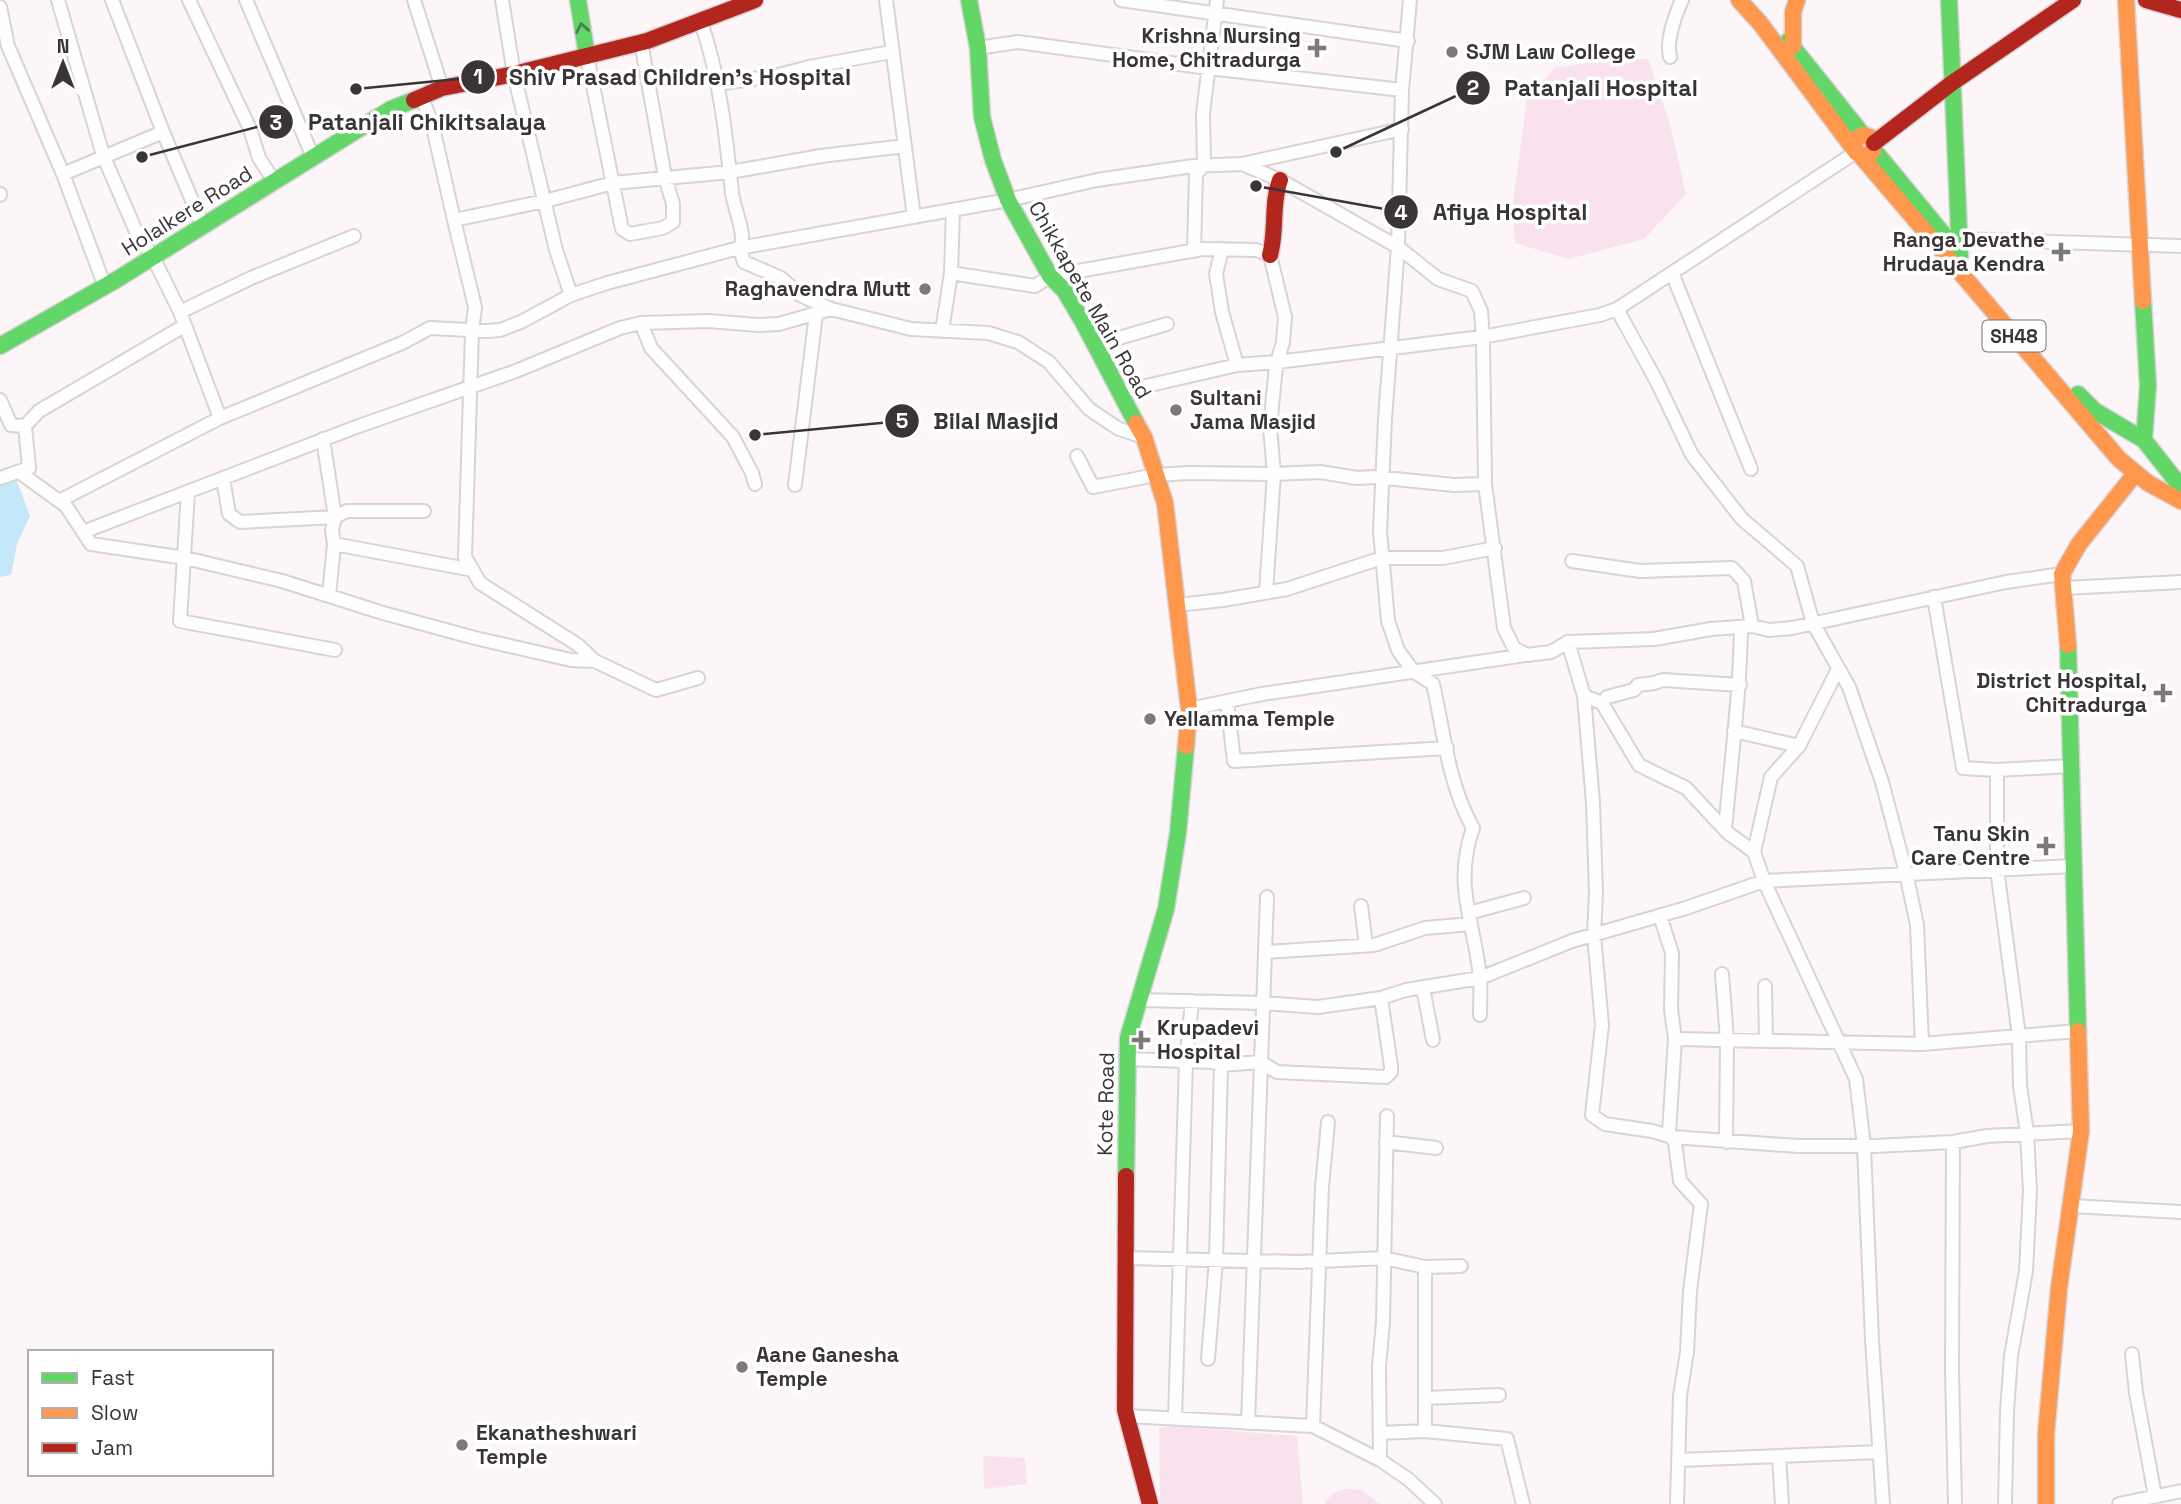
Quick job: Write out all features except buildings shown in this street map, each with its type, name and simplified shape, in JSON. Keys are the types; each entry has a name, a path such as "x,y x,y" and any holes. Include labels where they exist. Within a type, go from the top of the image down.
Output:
{"street":[{"path":"58,0 103,155 138,236 153,257 180,312 220,418"},
{"path":"111,0 203,226"},
{"path":"189,0 250,129 259,158 274,181"},
{"path":"246,0 313,157"},
{"path":"414,0 442,88"},
{"path":"502,0 514,74 555,250 571,295"},
{"path":"578,0 620,224 630,233 663,228 673,222 673,204 664,177 641,42"},
{"name":"Holalkere Road","path":"0,346 105,287 391,110 421,96 442,88 514,74 641,42 702,22 755,0"},
{"path":"886,0 914,217"},
{"name":"Chikkapete Main Road","path":"969,0 978,48 982,117 993,160 1008,200 1049,276 1064,290 1144,437 1165,503 1189,709"},
{"path":"1121,0 1216,6 1408,41"},
{"path":"1410,0 1402,90 1398,247 1380,531 1388,621 1398,650 1413,671 1433,684 1451,772 1463,810 1474,828 1465,851 1463,889 1480,978 1480,1015"},
{"path":"1670,57 1674,21 1682,0"},
{"name":"SH48","path":"1739,0 2086,402 2095,411 2144,440 2181,487"},
{"name":"SH48","path":"1755,0 1793,46 1864,147"},
{"path":"1793,46 1793,12 1797,0"},
{"path":"1949,0 1956,252 2181,246"},
{"path":"1120,392 1237,365 1482,337 1600,315 1618,309 1864,147 2073,0"},
{"path":"2126,0 2148,386 2144,440"},
{"path":"2146,0 2181,9"},
{"path":"1194,251 1196,174 1204,165 1203,113 1216,6"},
{"path":"0,7 8,46 63,174 105,287"},
{"path":"702,22 710,47 726,133 732,197 742,236 739,247 744,262 781,278 800,295 831,309 911,329 988,333 1018,342 1049,362 1089,410 1119,429 1144,437"},
{"path":"978,48 1018,42 1208,68 1402,90"},
{"path":"716,84 775,76 891,52"},
{"path":"421,96 432,123 475,307 472,331 466,557 480,583 578,645 595,661 656,690 698,678"},
{"path":"59,500 220,418 402,343 430,328 500,330 521,322 571,295 739,247 1008,200 1097,180 1204,165 1242,164 1402,129"},
{"path":"63,174 163,132"},
{"path":"454,220 545,201 613,183 730,172 821,156 905,146"},
{"path":"1242,164 1280,180 1398,247 1438,279 1472,291 1481,311 1486,402 1485,484 1504,628 1514,648 1527,655"},
{"path":"1266,592 1274,474 1270,426 1285,317 1270,254 1275,243 1275,190 1280,180"},
{"path":"942,331 951,273 953,210"},
{"path":"180,312 251,278 354,236"},
{"path":"1223,249 1216,274 1222,312 1237,365"},
{"path":"951,273 1035,286 1049,276 1194,251 1256,250 1270,254"},
{"name":"SH48","path":"1956,252 2100,437 2142,478 2181,500"},
{"path":"1672,273 1751,469"},
{"path":"83,532 323,439 516,371 620,328 640,323 708,321 779,324 831,309"},
{"path":"1618,309 1692,455 1742,519 1797,566 1813,623 1849,687 1882,782 1917,925 1922,1044"},
{"path":"795,485 816,314"},
{"path":"640,323 650,348 733,437 755,484"},
{"path":"1095,345 1167,324"},
{"path":"0,478 29,468 25,426 39,411 184,326"},
{"path":"0,400 11,425 25,426"},
{"path":"2100,437 2104,423 2114,422"},
{"path":"323,439 335,517 329,596"},
{"path":"1077,456 1093,487 1188,472 1320,472 1357,478 1454,485 1485,484"},
{"path":"2046,1504 2046,1434 2059,1287 2081,1131 2070,675 2063,581 2079,544 2142,478 2160,479 2163,464"},
{"path":"19,472 66,506 91,544 185,558 282,581 475,638 572,660 595,661"},
{"path":"223,478 229,514 240,522 335,517 347,512 424,511"},
{"path":"188,492 180,621 335,650"},
{"path":"334,544 473,570"},
{"path":"1177,605 1287,589 1382,558 1443,558 1495,548"},
{"path":"1572,561 1640,571 1732,568 1744,581 1747,627 1725,830"},
{"path":"1189,709 1413,671 1551,652 1568,642 1654,639 1711,629 1747,627 1769,630 2006,582 2181,582"},
{"path":"1934,597 1963,768 1997,770 2072,766"},
{"path":"1568,642 1584,696 1593,803 1596,892 1594,935 1602,1026 1592,1115 1605,1124 1672,1137 1798,1146 1953,1142 2027,1133 2081,1131"},
{"path":"1838,669 1799,746 1772,777 1754,852 1764,881 1856,1079 1864,1146 1872,1340 1883,1504"},
{"path":"1602,703 1607,697 1634,690 1638,685 1654,684 1663,680 1741,685"},
{"path":"1584,696 1602,703 1639,765 1686,788 1725,830 1754,852"},
{"path":"1227,701 1234,761 1447,748"},
{"name":"Kote Road","path":"1150,1504 1126,1416 1124,1356 1128,1038 1166,909 1178,833 1189,709"},
{"path":"1734,731 1799,746"},
{"path":"1997,770 1997,869 2018,1036 2020,1086 2031,1191 2026,1271 2011,1356 2007,1411 2006,1504"},
{"path":"1140,1000 1318,1007 1381,998 1480,978 1572,942 1764,881 2073,866"},
{"path":"1248,1423 1267,897"},
{"path":"1265,952 1366,945 1470,918 1524,898"},
{"path":"1361,906 1366,945"},
{"path":"1660,916 1672,953 1671,1009 1675,1039 1669,1132 1680,1181 1701,1204 1680,1396 1677,1504"},
{"path":"1722,974 1726,1040 1726,1142"},
{"path":"1765,986 1766,1041"},
{"path":"1423,988 1433,1040"},
{"path":"1128,1059 1213,1062 1221,1065 1261,1062 1277,1072 1386,1077 1391,1072 1391,1066 1381,998"},
{"path":"1175,1418 1185,1062 1192,1001"},
{"path":"1675,1039 1922,1044 2078,1031"},
{"path":"1208,1359 1216,1259 1221,1065"},
{"path":"1380,1460 1379,1366 1387,1116"},
{"path":"1313,1426 1318,1261 1328,1122"},
{"path":"1386,1142 1436,1148"},
{"path":"1953,1142 1952,1371 1955,1504"},
{"path":"2071,1206 2181,1212"},
{"path":"1125,1258 1255,1261 1384,1258 1424,1267 1461,1266"},
{"path":"1424,1267 1424,1431"},
{"path":"2132,1354 2136,1393 2155,1496"},
{"path":"1426,1398 1499,1395"},
{"path":"1126,1416 1313,1426 1380,1460 1408,1479 1436,1504"},
{"path":"1380,1433 1424,1431 1507,1439 1523,1504"},
{"path":"1679,1460 1880,1452"},
{"path":"1779,1456 1782,1504"},
{"path":"2119,1504 2181,1491"}],"shaded area":[{"path":"1615,58 1648,59 1670,124 1686,194 1644,239 1569,259 1515,243 1512,210 1527,98 1555,68"},
{"path":"1173,1426 1297,1436 1303,1504 1160,1504 1159,1428"},
{"path":"983,1456 1025,1458 1027,1484 984,1489"},
{"path":"1361,1490 1381,1504 1325,1504 1335,1492"}],"water":[{"path":"16,479 30,516 17,544 11,575 0,577 0,482"}],"traffic: fast":[{"path":"578,0 587,56"},
{"path":"969,0 978,48 982,117 993,160 1008,200 1050,276 1064,290 1083,322 1136,423"},
{"path":"1949,0 1960,255 1951,262"},
{"path":"1788,41 1863,135"},
{"path":"0,346 116,280 391,109 414,100"},
{"path":"1874,150 1945,236"},
{"path":"2143,301 2148,386 2144,440"},
{"path":"2078,394 2095,411 2144,440 2181,487"},
{"path":"2068,645 2078,1031"},
{"path":"1126,1176 1128,1038 1166,909 1178,833 1186,746"}],"traffic: slow":[{"path":"1739,0 1760,23 1856,152 1869,154 1873,151 1874,143 1870,137 1863,135 1856,139 1854,146"},
{"path":"1793,46 1793,12 1797,0"},
{"path":"2126,0 2143,301"},
{"path":"1861,156 2119,459 2148,483 2181,501"},
{"path":"1136,423 1144,437 1165,503 1189,709 1186,746"},
{"path":"2068,645 2062,574 2079,544 2135,474"},
{"path":"2046,1504 2046,1434 2059,1288 2081,1131 2078,1031"}],"traffic: jam":[{"path":"414,100 442,88 514,74 647,41 755,0"},
{"path":"1874,143 1952,83 2073,0"},
{"path":"2146,0 2181,10"},
{"path":"1270,255 1280,180"},
{"path":"1126,1176 1125,1410 1150,1504"}],"place":[{"name":"Krishna Nursing Home, Chitradurga","path":"1317,48"},
{"name":"SJM Law College","path":"1452,52"},
{"name":"Shiv Prasad Children's Hospital","path":"356,89"},
{"name":"Patanjali Hospital","path":"1336,152"},
{"name":"Patanjali Chikitsalaya","path":"142,157"},
{"name":"Afiya Hospital","path":"1256,186"},
{"name":"Ranga Devathe Hrudaya Kendra","path":"2061,252"},
{"name":"Raghavendra Mutt","path":"925,289"},
{"name":"Sultani Jama Masjid","path":"1176,410"},
{"name":"Bilal Masjid","path":"755,435"},
{"name":"District Hospital, Chitradurga","path":"2163,693"},
{"name":"Yellamma Temple","path":"1150,719"},
{"name":"Tanu Skin Care Centre","path":"2046,846"},
{"name":"Krupadevi Hospital","path":"1141,1040"},
{"name":"Aane Ganesha Temple","path":"742,1367"},
{"name":"Ekanatheshwari Temple","path":"462,1445"}]}
